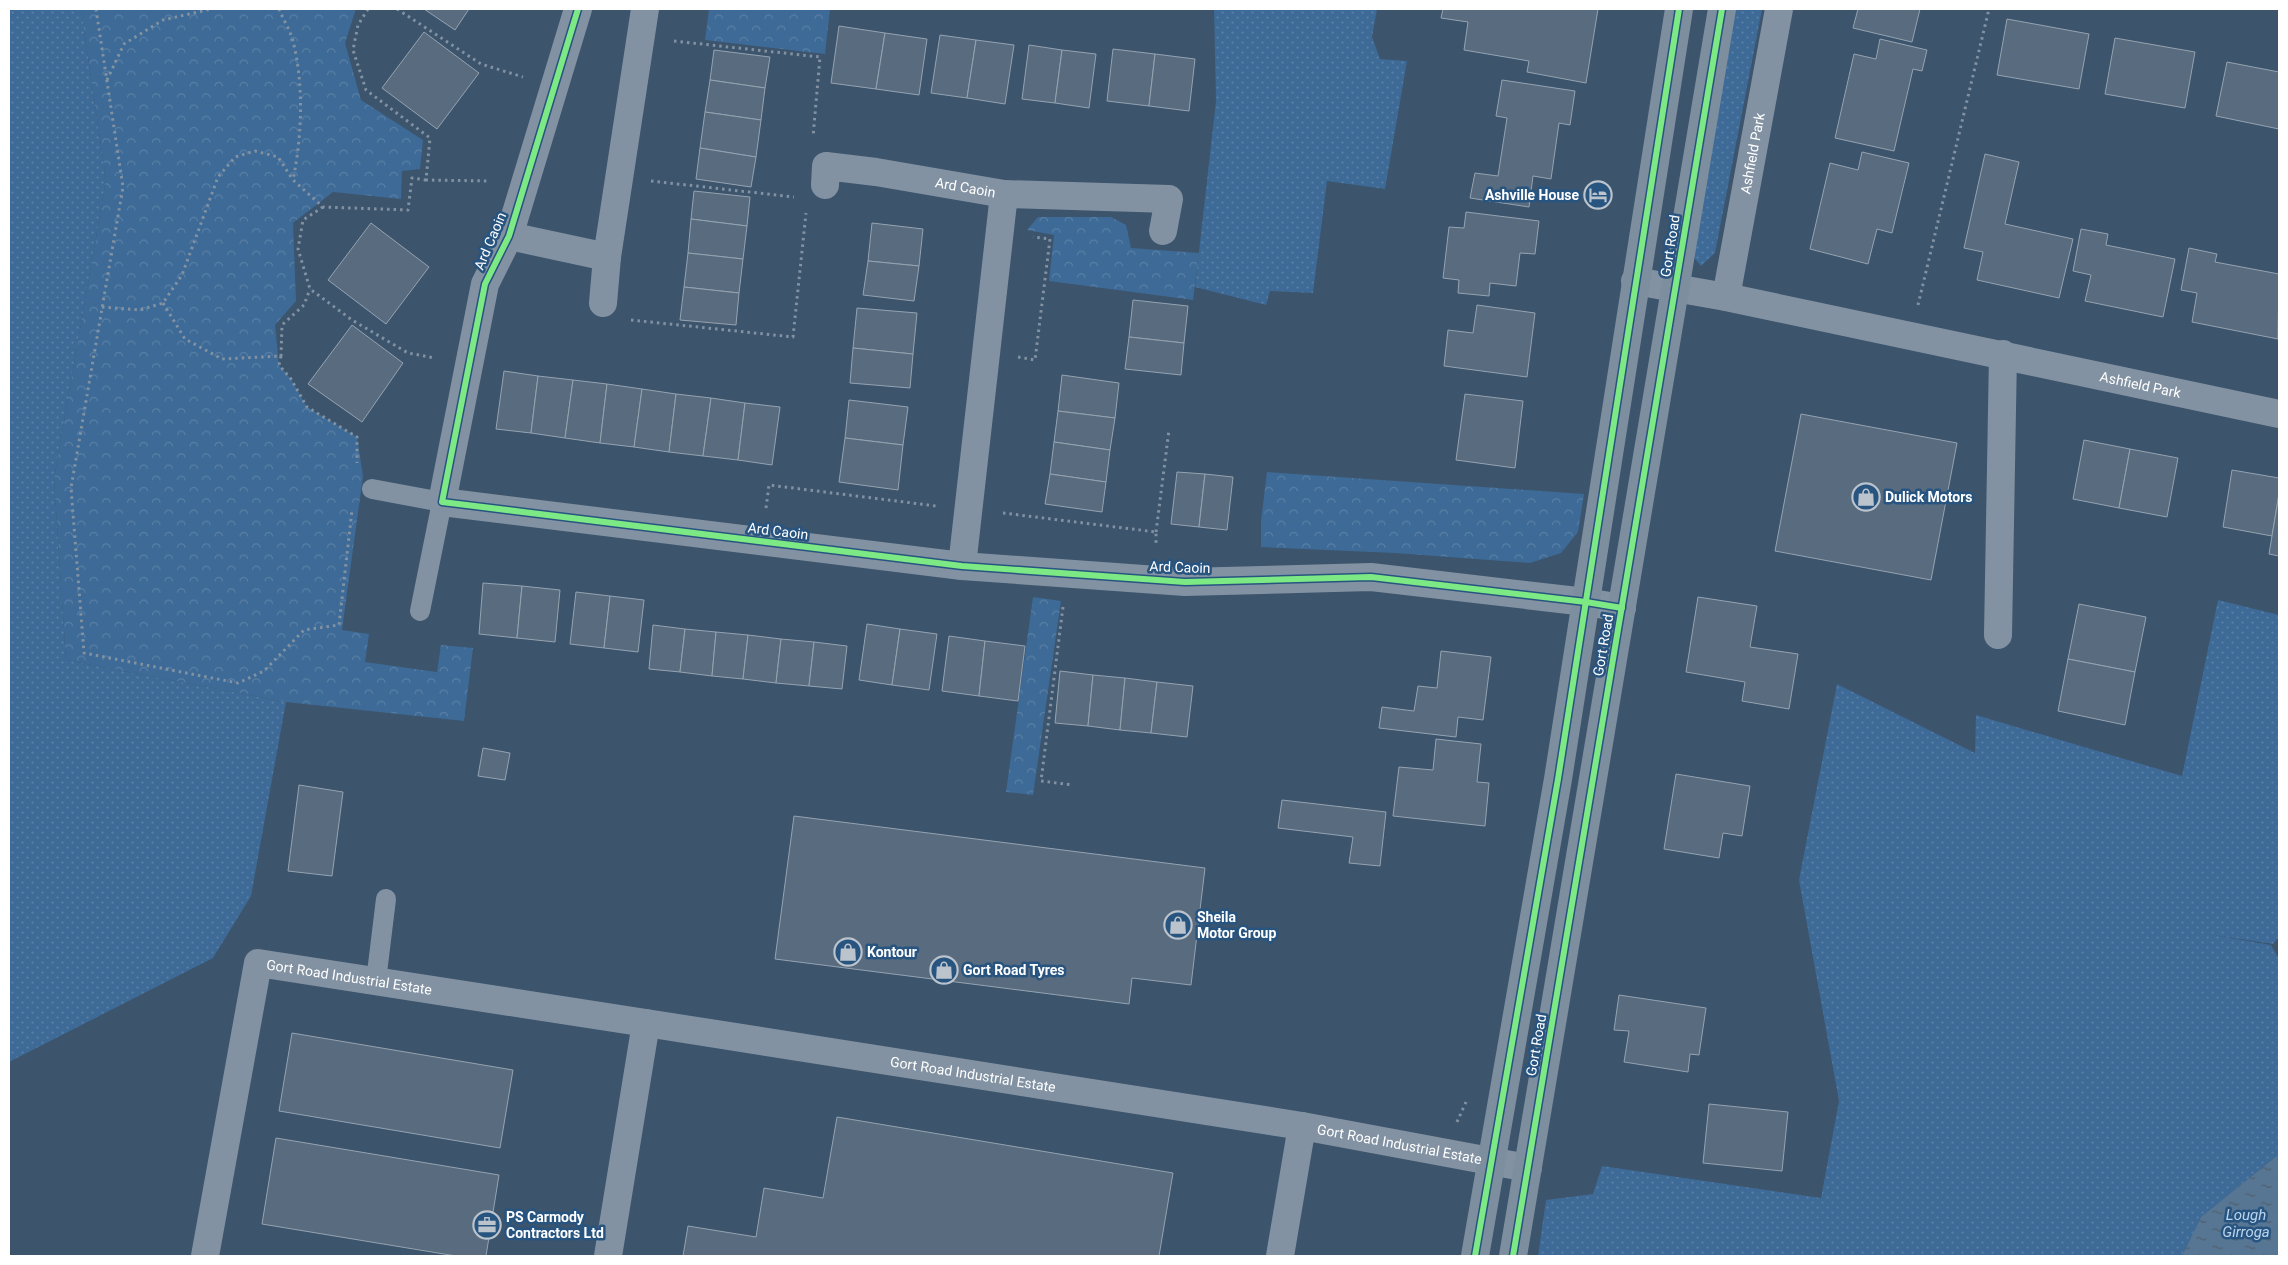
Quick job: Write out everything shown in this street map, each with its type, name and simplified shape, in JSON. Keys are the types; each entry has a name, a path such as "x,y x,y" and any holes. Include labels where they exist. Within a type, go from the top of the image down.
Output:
{"main road":[{"name":"Gort Road","path":"1475,1256 1558,778 1679,9"},
{"name":"Gort Road","path":"1514,1256 1722,9"}],"street":[{"name":"Ard Caoin","path":"578,9 509,236 485,284 442,502 962,566 1185,582 1371,577 1586,602 1622,608"},
{"path":"603,303 608,257 645,9"},
{"name":"Ashfield Park","path":"1726,296 1779,9"},
{"name":"Ard Caoin","path":"816,192 826,166 876,172 1004,194 1168,199 1163,231"},
{"name":"Ard Caoin","path":"962,566 1004,194"},
{"name":"Ard Caoin","path":"509,236 608,257"},
{"name":"Ashfield Park","path":"1635,281 1726,296 2279,414"},
{"path":"1998,635 2003,354"},
{"name":"Gort Road Industrial Estate","path":"205,1256 258,963 1302,1126 1528,1168"},
{"path":"608,1256 646,1023"},
{"name":"Gort Road Industrial Estate","path":"1280,1256 1302,1126"}],"lane":[{"path":"372,489 442,502 420,611"},
{"path":"376,981 386,899"}],"path":[{"path":"96,9 123,187 71,488 84,653 238,683 264,671 304,630 339,625 353,508"},
{"path":"107,80 124,44 163,20 211,9"},
{"path":"279,9 293,40 300,96 297,159 293,180"},
{"path":"368,9 358,25 353,50 366,90 430,138 426,180"},
{"path":"397,9 481,64 532,79"},
{"path":"1910,335 1989,9"},
{"path":"641,35 657,39 820,57 812,142"},
{"path":"102,307 140,310 164,303 182,274 218,177 235,157 255,151 278,157 293,180 323,207"},
{"path":"436,358 408,353 352,320 310,289 298,250 303,220 323,207 408,210 412,178 494,182"},
{"path":"603,303 621,318 793,337 816,192 621,178"},
{"path":"1000,233 1050,239 1035,360 1011,356"},
{"path":"310,289 304,305 282,325 279,365 291,379 307,407 357,437 357,469 372,489"},
{"path":"164,303 185,339 222,359 281,356"},
{"path":"1154,580 1156,532 1169,430"},
{"path":"763,541 768,486 1156,532"},
{"path":"1067,573 1041,781 1073,785"}],"green space":[{"path":"9,9 81,9 106,180 54,479 66,660 286,702 251,896 213,958 9,1062"},
{"path":"81,9 356,9 345,43 361,100 423,140 420,169 402,171 401,199 333,192 293,223 296,301 275,325 279,365 291,379 307,407 357,437 363,476 342,630 369,634 365,662 437,672 441,645 473,648 464,721 286,702 66,660 54,479 106,180"},
{"path":"709,9 830,9 825,54 705,40"},
{"path":"1214,9 1377,9 1372,37 1380,59 1407,61 1385,189 1327,181 1313,293 1270,291 1266,305 1195,287 1216,101"},
{"path":"1733,9 1762,9 1715,253 1701,266 1690,253"},
{"path":"1038,217 1111,217 1126,225 1131,248 1199,253 1193,300 1049,281 1054,235 1027,230"},
{"path":"1267,472 1584,494 1578,532 1561,553 1530,563 1395,553 1261,547 1261,521"},
{"path":"1033,597 1061,601 1033,795 1006,792"},
{"path":"2218,600 2279,615 2279,937 2273,944 2213,935 2271,945 2279,959 2279,1154 2201,1217 2182,1256 1538,1256 1546,1200 1593,1194 1602,1166 1821,1198 1839,1101 1799,880 1837,684 1975,753 1976,715 2182,776"}],"water":[{"name":"Lough Girroga","path":"2279,1154 2279,1256 2182,1256 2201,1217"}],"building":[{"path":"424,9 469,9 455,30"},
{"path":"1443,9 1598,9 1586,83 1527,72 1529,61 1464,50 1468,22 1441,18"},
{"path":"1858,9 1920,9 1912,42 1853,28"},
{"path":"2007,19 2089,34 2079,89 1997,75"},
{"path":"839,26 885,33 876,89 831,83"},
{"path":"424,32 479,73 437,129 382,88"},
{"path":"885,33 927,39 919,95 876,89"},
{"path":"940,35 976,40 967,98 931,93"},
{"path":"2115,38 2195,52 2185,108 2105,94"},
{"path":"1880,39 1927,50 1922,71 1913,69 1894,151 1835,138 1854,54 1876,59"},
{"path":"976,40 1014,45 1005,104 967,98"},
{"path":"1029,45 1062,50 1055,103 1022,99"},
{"path":"1113,49 1155,54 1149,106 1107,101"},
{"path":"714,50 770,57 765,88 710,80"},
{"path":"1062,50 1096,54 1089,108 1055,103"},
{"path":"1155,54 1195,59 1189,111 1149,106"},
{"path":"2227,62 2279,72 2279,129 2216,116"},
{"path":"710,80 765,88 761,120 705,112"},
{"path":"1502,80 1575,91 1570,125 1559,123 1551,179 1533,176 1529,207 1470,198 1475,173 1498,176 1507,118 1496,116"},
{"path":"705,112 761,120 756,157 700,148"},
{"path":"700,148 756,157 751,187 696,179"},
{"path":"1862,152 1909,163 1892,233 1877,229 1868,264 1810,249 1830,163 1858,170"},
{"path":"1985,154 2019,162 2005,224 2073,239 2059,298 1977,280 1983,252 1964,248"},
{"path":"694,191 750,197 747,226 691,219"},
{"path":"1466,212 1539,221 1535,254 1520,253 1516,286 1490,283 1489,296 1458,293 1459,280 1443,278 1449,227 1464,228"},
{"path":"691,219 747,226 743,259 688,253"},
{"path":"371,223 429,267 386,324 328,280"},
{"path":"872,223 923,229 919,266 868,261"},
{"path":"2081,229 2108,234 2106,245 2175,259 2163,317 2085,301 2091,275 2073,271"},
{"path":"2189,248 2217,254 2215,262 2279,274 2278,339 2192,322 2197,293 2181,290"},
{"path":"688,253 743,259 739,293 684,287"},
{"path":"868,261 919,266 914,301 863,295"},
{"path":"684,287 739,293 736,325 680,320"},
{"path":"1133,300 1188,306 1184,343 1129,337"},
{"path":"1477,305 1535,313 1527,377 1444,366 1448,330 1473,333"},
{"path":"857,308 917,313 913,354 853,348"},
{"path":"352,325 403,363 362,422 308,384"},
{"path":"1129,337 1184,343 1181,375 1125,369"},
{"path":"853,348 913,354 910,388 850,383"},
{"path":"504,371 538,376 531,433 496,429"},
{"path":"1062,375 1119,383 1115,418 1058,411"},
{"path":"538,376 573,380 565,438 531,433"},
{"path":"573,380 607,384 600,443 565,438"},
{"path":"607,384 642,389 634,447 600,443"},
{"path":"642,389 676,394 669,452 634,447"},
{"path":"676,394 711,398 703,456 669,452"},
{"path":"1465,394 1523,401 1515,468 1456,460"},
{"path":"711,398 745,403 738,460 703,456"},
{"path":"849,400 908,407 903,445 845,438"},
{"path":"745,403 780,407 772,465 738,460"},
{"path":"1058,411 1115,418 1110,450 1054,442"},
{"name":"Dulick Motors","path":"1801,414 1957,443 1931,580 1775,551"},
{"path":"845,438 903,445 898,490 839,482"},
{"path":"2084,440 2130,449 2119,508 2073,499"},
{"path":"1054,442 1110,450 1106,482 1050,474"},
{"path":"2130,449 2178,458 2167,517 2119,508"},
{"path":"2232,470 2279,478 2279,494 2272,536 2223,527"},
{"path":"1177,472 1205,474 1199,527 1171,524"},
{"path":"1050,474 1106,482 1102,512 1045,504"},
{"path":"1205,474 1233,477 1227,530 1199,527"},
{"path":"2279,494 2279,556 2269,554"},
{"path":"483,583 522,586 517,638 479,634"},
{"path":"522,586 560,590 555,642 517,638"},
{"path":"576,592 610,596 604,648 570,644"},
{"path":"610,596 644,600 638,652 604,648"},
{"path":"1698,597 1757,606 1750,647 1798,654 1789,709 1742,701 1745,682 1686,672"},
{"path":"2079,604 2146,617 2135,672 2068,659"},
{"path":"867,624 900,629 892,685 859,680"},
{"path":"653,625 685,629 680,672 649,669"},
{"path":"685,629 716,632 712,676 680,672"},
{"path":"900,629 937,634 929,690 892,685"},
{"path":"716,632 748,635 743,679 712,676"},
{"path":"748,635 781,639 776,683 743,679"},
{"path":"949,636 985,641 979,696 942,691"},
{"path":"781,639 814,642 809,686 776,683"},
{"path":"985,641 1025,646 1018,701 979,696"},
{"path":"814,642 847,646 842,689 809,686"},
{"path":"1441,651 1491,657 1483,720 1458,717 1456,737 1379,728 1382,707 1414,711 1418,686 1437,688"},
{"path":"2068,659 2135,672 2125,725 2058,711"},
{"path":"1060,671 1093,675 1088,726 1055,723"},
{"path":"1093,675 1125,678 1120,730 1088,726"},
{"path":"1125,678 1157,682 1151,733 1120,730"},
{"path":"1157,682 1193,686 1187,737 1151,733"},
{"path":"1436,739 1481,744 1477,782 1489,783 1485,826 1393,816 1399,767 1433,770"},
{"path":"483,748 510,753 505,780 478,776"},
{"path":"1676,774 1750,786 1742,836 1723,833 1719,858 1664,849"},
{"path":"299,785 343,792 332,876 288,871"},
{"path":"1282,800 1386,812 1380,866 1349,863 1353,837 1278,828"},
{"path":"794,816 1205,868 1191,985 1132,978 1129,1004 775,959"},
{"path":"1619,995 1706,1008 1699,1055 1690,1054 1688,1072 1624,1062 1629,1031 1614,1030"},
{"path":"292,1033 513,1070 500,1148 279,1111"},
{"path":"1709,1104 1788,1112 1782,1171 1703,1163"},
{"path":"837,1117 1173,1173 1159,1256 683,1256 688,1226 756,1237 764,1188 823,1198"},
{"path":"276,1138 499,1175 486,1256 456,1256 262,1224"}],"cycle path":[{"path":"578,9 509,236 485,284 442,502 962,566 1185,582 1371,577 1586,602 1622,608"},
{"path":"1475,1256 1558,779 1679,9"},
{"path":"1513,1256 1722,9"}],"place":[{"name":"Ashville House","path":"1598,195"},
{"name":"Dulick Motors","path":"1866,497"},
{"name":"Sheila Motor Group","path":"1178,925"},
{"name":"Kontour","path":"848,952"},
{"name":"Gort Road Tyres","path":"944,970"},
{"name":"PS Carmody Contractors Ltd","path":"487,1225"}]}
